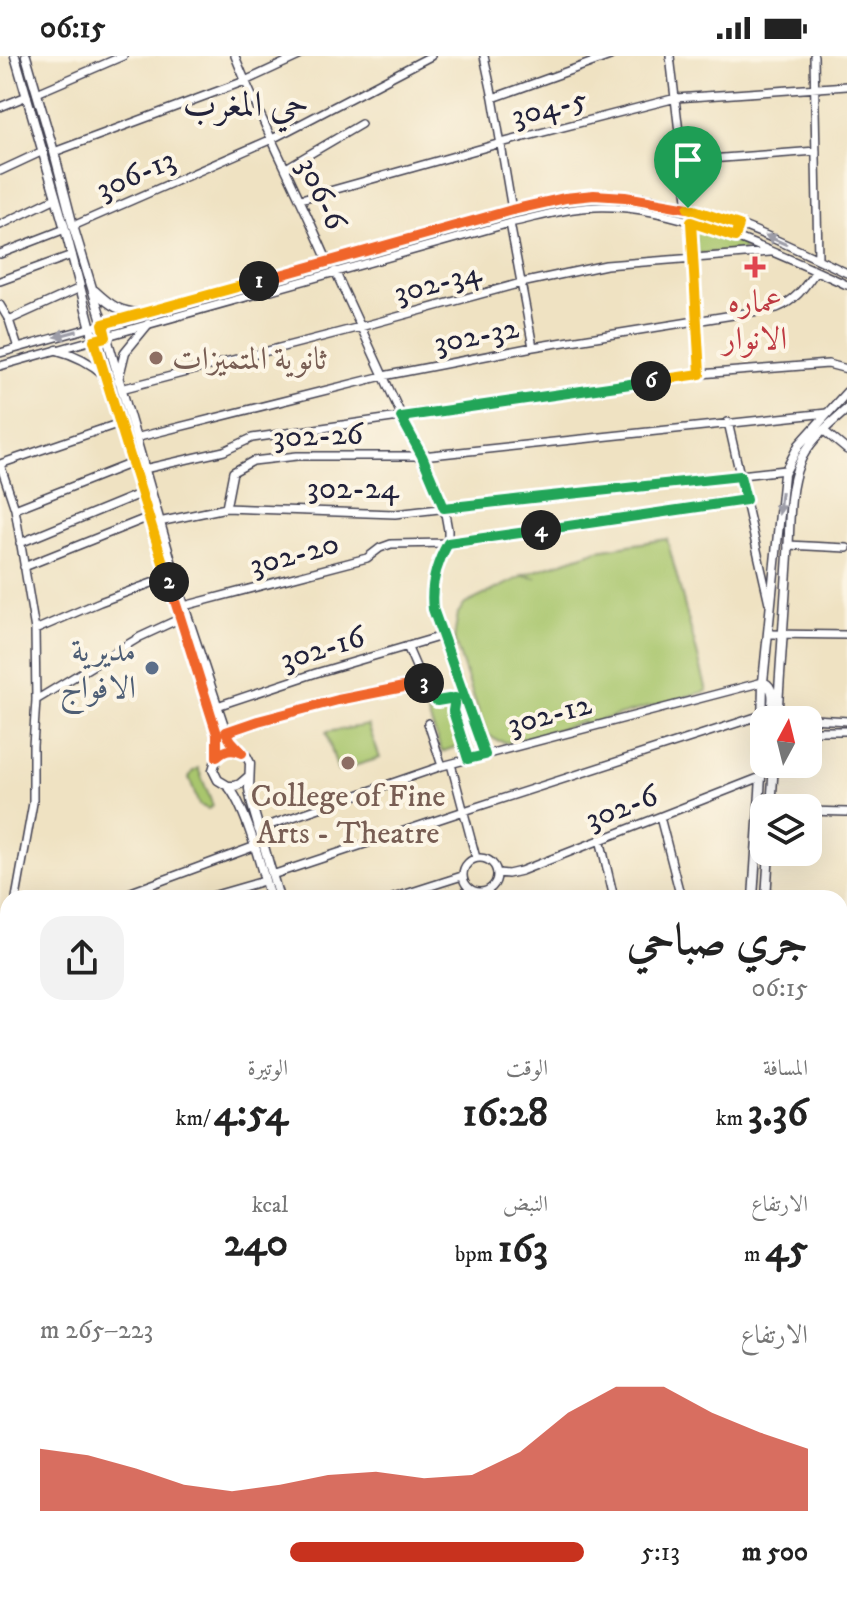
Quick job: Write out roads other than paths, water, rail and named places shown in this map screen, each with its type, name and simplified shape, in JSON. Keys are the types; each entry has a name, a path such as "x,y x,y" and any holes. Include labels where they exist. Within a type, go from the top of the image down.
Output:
{"main road":[{"path":"15,56 56,198 92,288 184,606 217,706 231,741 250,763 249,789 269,890"},
{"path":"26,56 54,152 72,255 90,327 217,734 215,775 228,786 237,800 253,847 275,890"},
{"path":"92,288 110,305 126,312 143,314"},
{"path":"119,385 125,352 148,324"},
{"path":"57,350 88,361 106,376"},
{"path":"768,706 772,690 763,682 785,470 799,445 847,392"},
{"path":"778,706 795,475 808,449 823,430 847,409"},
{"path":"217,757 232,750 242,753"},
{"path":"228,786 240,784 249,775"},
{"path":"754,890 761,778"},
{"path":"767,890 768,866"}],"street":[{"path":"37,93 123,56"},
{"name":"306-6","path":"235,56 328,262"},
{"path":"54,152 245,81 299,56"},
{"name":"306-13","path":"0,254 69,228 272,139 431,56"},
{"path":"484,56 512,210"},
{"path":"493,98 610,56"},
{"path":"670,56 688,208"},
{"path":"814,56 818,259"},
{"name":"304-5","path":"301,199 676,98 847,86"},
{"path":"0,107 27,96"},
{"path":"286,168 361,124"},
{"path":"0,171 43,151"},
{"path":"683,161 816,151"},
{"path":"0,353 512,210 594,195 634,197 688,208 739,225 847,273"},
{"path":"0,225 56,198"},
{"path":"0,366 510,223 596,207 624,208 691,222 772,251 847,285"},
{"path":"691,222 700,374"},
{"path":"510,223 533,347"},
{"path":"735,237 739,225"},
{"name":"302-34","path":"119,385 360,327 521,283 606,265 772,251"},
{"path":"0,281 72,255"},
{"path":"335,271 444,508 448,543 439,560 431,591 433,609 460,694 485,755"},
{"name":"302-32","path":"135,438 383,376 533,347 777,308 791,302 802,292 816,271"},
{"path":"9,320 80,288"},
{"path":"0,305 9,320 18,348"},
{"path":"144,469 224,451 252,438 700,374 828,364 847,369"},
{"name":"302-26","path":"226,508 233,472 253,461 311,456 422,456 827,413"},
{"path":"728,422 771,611"},
{"path":"17,890 33,803 35,630 15,509 0,464 120,423"},
{"path":"823,430 847,450"},
{"path":"15,509 132,463"},
{"name":"302-24","path":"159,522 226,508 395,514 785,470"},
{"path":"20,543 142,493"},
{"name":"302-20","path":"184,606 367,558 391,544 448,543 746,500"},
{"path":"24,567 149,517"},
{"path":"788,545 847,548"},
{"path":"35,630 168,577"},
{"path":"36,700 140,637 181,618"},
{"path":"768,634 847,635"},
{"name":"302-16","path":"217,706 442,636"},
{"path":"407,646 433,698 437,701 460,694"},
{"name":"302-12","path":"258,829 442,766 763,682"},
{"path":"226,732 338,700 423,683"},
{"path":"460,694 453,711 468,759"},
{"path":"822,719 847,721"},
{"path":"230,890 464,811 750,722"},
{"path":"428,723 442,766"},
{"path":"822,731 847,731"},
{"path":"451,764 476,858"},
{"name":"302-6","path":"498,873 521,871 758,778"},
{"path":"822,811 847,812"},
{"path":"660,817 679,890"},
{"path":"600,839 612,890"},
{"path":"137,890 253,847"},
{"path":"471,890 462,876 466,864 482,858 492,862 498,873 490,890"},
{"path":"429,890 462,876"}],"place":[{"name":"عماره الانوار","path":"755,267"},
{"name":"ثانوية المتميزات","path":"156,358"},
{"name":"مديرية الافواج","path":"152,668"},
{"name":"College of Fine Arts - Theatre","path":"348,763"}],"district":[{"name":"حي المغرب","path":"246,103"}]}
